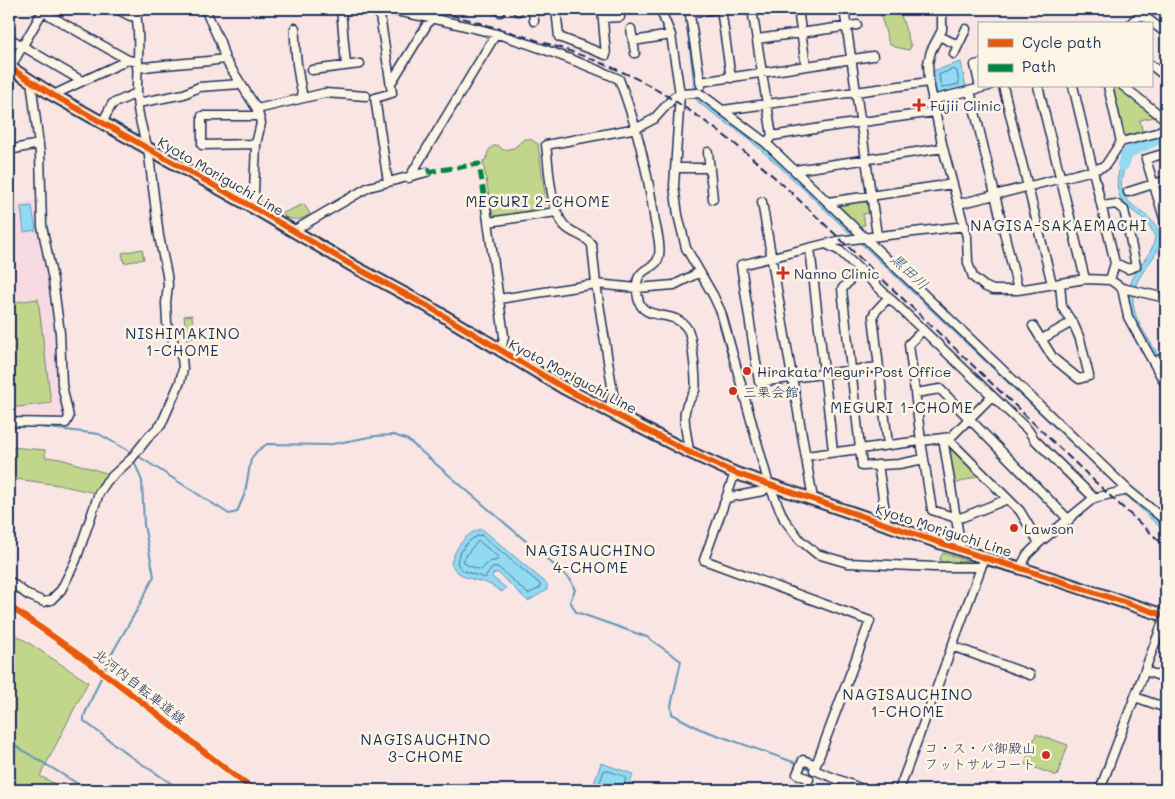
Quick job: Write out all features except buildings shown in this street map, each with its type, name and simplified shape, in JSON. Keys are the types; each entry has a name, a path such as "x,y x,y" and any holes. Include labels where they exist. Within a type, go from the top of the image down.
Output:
{"main road":[{"name":"Kyoto Moriguchi Line","path":"10,67 53,95 355,267 429,307 564,388 689,452 735,473 961,549 983,563 1020,568 1166,616"}],"street":[{"path":"9,582 28,596 44,602 51,600 61,590 76,560 99,493 107,481 131,459 161,425 180,382 183,369 182,358 169,333 167,323 167,275 159,236 148,148 144,139 136,93 139,26 136,13 130,16 117,9"},
{"path":"205,9 220,42 225,59 258,112 262,123 256,144 254,191 256,209"},
{"path":"341,9 346,65"},
{"path":"380,9 392,93 375,98 388,182"},
{"path":"385,9 496,34 569,58 619,79 637,128 652,198 659,256 654,265 645,269 637,280 640,304 647,312 675,317 688,330 692,340 695,390 688,401 685,412 689,452"},
{"path":"532,9 534,21"},
{"path":"556,9 559,37 606,55 602,9"},
{"path":"660,9 671,35 680,94 674,194 680,224 686,248 721,312 769,485 787,523 805,545 822,556 848,563 934,567 983,563 899,790"},
{"path":"698,94 700,82 690,11 717,9"},
{"path":"721,9 730,78"},
{"path":"752,9 772,136"},
{"path":"798,9 806,66"},
{"path":"844,9 877,235"},
{"path":"942,9 942,30 930,57 929,82 942,148 967,237 970,270 978,282 992,290 1018,290 1085,279 1110,280 1129,289 1166,298"},
{"path":"10,67 41,10 138,65 177,62 185,64 225,59"},
{"path":"1132,22 1144,11 1166,33"},
{"path":"603,18 620,17"},
{"path":"391,83 431,18"},
{"path":"757,39 857,25"},
{"path":"295,28 294,46 303,98"},
{"path":"631,29 635,53"},
{"path":"954,54 966,29"},
{"path":"409,178 496,34"},
{"path":"633,41 671,35"},
{"path":"939,36 958,46"},
{"path":"9,38 82,81"},
{"path":"700,82 873,56"},
{"path":"53,95 128,60"},
{"path":"312,70 360,64"},
{"path":"978,64 974,65 978,79"},
{"path":"1152,66 1166,77"},
{"path":"9,422 66,423 68,417 62,385 60,333 42,226 39,144 31,80"},
{"path":"723,110 929,82"},
{"path":"138,103 184,94 199,86 241,84"},
{"path":"932,100 970,91 978,87"},
{"path":"1003,88 1062,307 1080,339 1089,376 1079,380 1053,358 1032,326"},
{"path":"1038,88 1085,279"},
{"path":"1073,88 1115,263 1110,280"},
{"path":"1108,88 1121,142"},
{"path":"1126,88 1166,120"},
{"path":"970,91 1018,290"},
{"path":"102,123 112,104 136,93"},
{"path":"256,144 202,145 202,116 258,112 325,93 366,96"},
{"path":"609,410 613,394 592,245 590,241 568,230 556,212 546,145 637,128 654,119 674,97 680,94 698,94 723,110 766,143 828,202 860,237 1124,490 1165,520"},
{"path":"766,143 772,136 934,112"},
{"path":"959,204 1105,166 1121,142 1156,133 1166,127"},
{"path":"9,150 39,144"},
{"path":"795,170 942,148"},
{"path":"708,152 713,199"},
{"path":"1166,153 1146,159 1153,184 1163,206 1166,225"},
{"path":"676,168 710,168"},
{"path":"293,231 369,187 427,172"},
{"path":"1128,192 1166,180"},
{"path":"828,202 953,184"},
{"path":"485,200 504,336 502,352"},
{"path":"762,202 813,499"},
{"path":"1102,206 1116,204 1124,210 1136,266 1128,269 1115,263"},
{"path":"489,222 556,212"},
{"path":"878,367 759,382 741,265 860,237 964,226"},
{"path":"826,244 840,251 860,269 992,396 1094,498"},
{"path":"810,248 833,452"},
{"path":"860,269 842,289 862,466 899,464 924,459"},
{"path":"499,299 596,284 637,288 674,285 700,272"},
{"path":"1129,289 1128,318 1166,385"},
{"path":"888,445 873,316 889,297"},
{"path":"1042,339 1072,322"},
{"path":"923,330 909,344 932,510 956,518 963,517 1008,499"},
{"path":"1154,363 1166,356"},
{"path":"916,393 940,390 1069,520"},
{"path":"806,456 951,437 992,396"},
{"path":"945,438 1020,510 1039,543"},
{"path":"945,438 944,444 961,549"},
{"path":"878,466 887,524"},
{"path":"735,473 704,560 870,621 814,770 865,790"},
{"path":"726,498 763,491 769,485"},
{"path":"1020,568 1027,555 1039,543 1094,498 1124,490"},
{"path":"1165,520 1166,501"},
{"path":"1100,790 1166,616"},
{"path":"952,646 1030,675"},
{"path":"1145,671 1166,678"},
{"path":"1135,697 1166,708"},
{"path":"804,790 809,779 797,774 802,762 803,760 816,765"}],"shaded area":[{"path":"39,200 42,247 57,343 56,370 65,413 61,419 9,416 9,204"}],"green space":[{"path":"882,9 899,9 911,47 909,50 889,44 881,16"},
{"path":"1109,88 1119,88 1154,117 1140,120 1143,135 1122,140"},
{"path":"524,139 530,139 538,144 546,202 540,209 497,217 492,214 483,161 486,160 490,148 498,145 503,150 514,148"},
{"path":"869,199 871,213 863,214 865,225 858,226 840,209 839,204"},
{"path":"304,204 310,214 298,219 285,217 283,213"},
{"path":"142,249 144,259 124,263 122,253"},
{"path":"38,299 51,403 9,408 9,303"},
{"path":"192,315 193,327 197,334 187,341 184,316"},
{"path":"9,447 45,450 45,457 61,459 109,474 95,493 59,485 9,478"},
{"path":"954,450 980,475 955,484 949,452"},
{"path":"943,553 971,562 970,565 941,566 940,558"},
{"path":"9,630 88,682 40,776 67,790 9,790"},
{"name":"コ・ス・パ御殿山 フットサルコート","path":"1036,734 1068,745 1057,776 1025,764"}],"water":[{"path":"961,62 966,88 936,95 933,71"},
{"path":"696,76 700,99 769,151 1155,515 1166,527 1166,533 778,165 750,140 699,103 693,90"},
{"path":"1132,147 1122,174 1122,189 1128,201 1154,223 1160,237 1156,253 1135,287 1133,297 1134,309 1142,328 1162,362 1166,381 1130,311 1129,298 1132,280 1152,248 1155,237 1144,220 1123,202 1119,195 1117,184 1120,166 1125,154"},
{"path":"32,206 36,230 24,232 21,207"},
{"path":"482,529 547,584 547,590 528,601 497,572 492,575 493,578 506,588 502,592 491,585 459,573 451,564 458,547 466,537"},
{"path":"601,763 633,774 628,790 592,790"}],"waterway":[{"name":"黒田川","path":"685,9 694,81"},
{"path":"1123,165 1127,154 1166,135"},
{"path":"9,428 24,426"},
{"path":"32,426 99,434 134,454"},
{"path":"138,456 229,514 237,512 245,493 251,459 257,451 267,444 327,445 375,436 394,435 408,440 570,579 575,590 570,601 576,612 647,637 681,661 671,706 672,714 700,729 799,764"},
{"path":"134,461 142,481 144,525 154,576 111,655 84,716 84,721 130,756 181,790"},
{"path":"9,742 88,790"},
{"path":"803,766 813,770"}],"railway":[{"path":"428,9 471,20 562,48 594,60 641,81 703,120 741,149 796,197 1166,547"}],"marked path":[{"path":"427,172 479,164 485,200"}],"cycle path":[{"path":"9,67 53,95 355,267 429,307 564,388 689,452 735,473 985,558 1166,616"},
{"name":"北河内自転車道線","path":"9,606 154,711 254,790"}],"place":[{"name":"Fujii Clinic","path":"919,105"},
{"name":"Nanno Clinic","path":"783,273"},
{"name":"Hirakata Meguri Post Office","path":"747,371"},
{"name":"三栗会館","path":"733,391"},
{"name":"Lawson","path":"1014,528"},
{"name":"コ・ス・パ御殿山 フットサルコート","path":"1046,755"}],"district":[{"name":"MEGURI 2-CHOME","path":"538,201"},
{"name":"NAGISA-SAKAEMACHI","path":"1059,225"},
{"name":"NISHIMAKINO 1-CHOME","path":"183,342"},
{"name":"MEGURI 1-CHOME","path":"902,407"},
{"name":"NAGISAUCHINO 4-CHOME","path":"591,558"},
{"name":"NAGISAUCHINO 1-CHOME","path":"908,702"},
{"name":"NAGISAUCHINO 3-CHOME","path":"426,748"}]}
